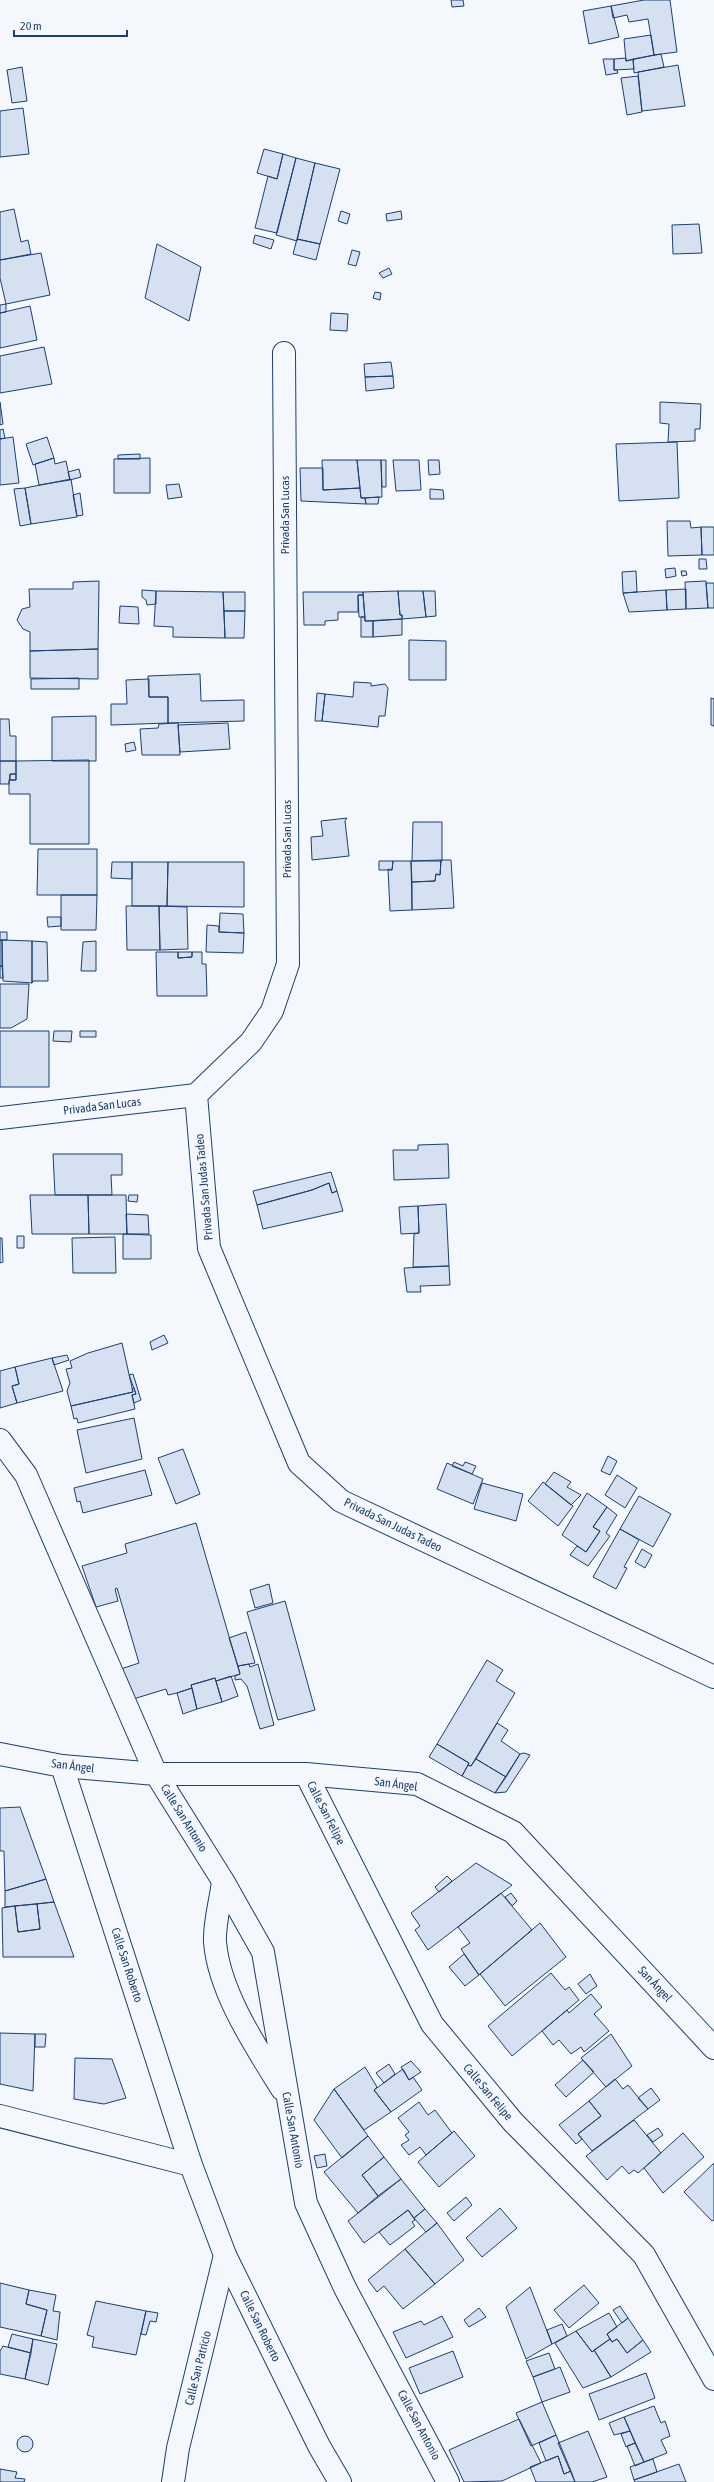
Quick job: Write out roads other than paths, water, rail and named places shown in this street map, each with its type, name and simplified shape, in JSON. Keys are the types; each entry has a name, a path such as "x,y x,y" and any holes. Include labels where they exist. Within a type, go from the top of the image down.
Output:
{"street":[{"name":"Privada San Lucas","path":"0,1118 196,1095 251,1042 272,1011 288,964 284,353"},
{"name":"Privada San Judas Tadeo","path":"196,1095 208,1248 299,1463 341,1501 714,1677"},
{"name":"Calle San Antonio","path":"0,1440 26,1476 156,1774 223,1881 263,1952 306,2203 345,2288 448,2482"},
{"name":"San Ángel","path":"0,1754 62,1766 156,1774 306,1774 418,1784 513,1832 714,2048"},
{"name":"Calle San Roberto","path":"62,1766 191,2165 225,2255 340,2482"},
{"name":"Calle San Felipe","path":"306,1774 432,2024 514,2122 644,2254 714,2379"},
{"path":"223,1881 215,1941 225,1983 255,2046 288,2098"},
{"path":"0,2116 191,2165"},
{"name":"Calle San Patricio","path":"173,2482 178,2448 225,2255"}]}
